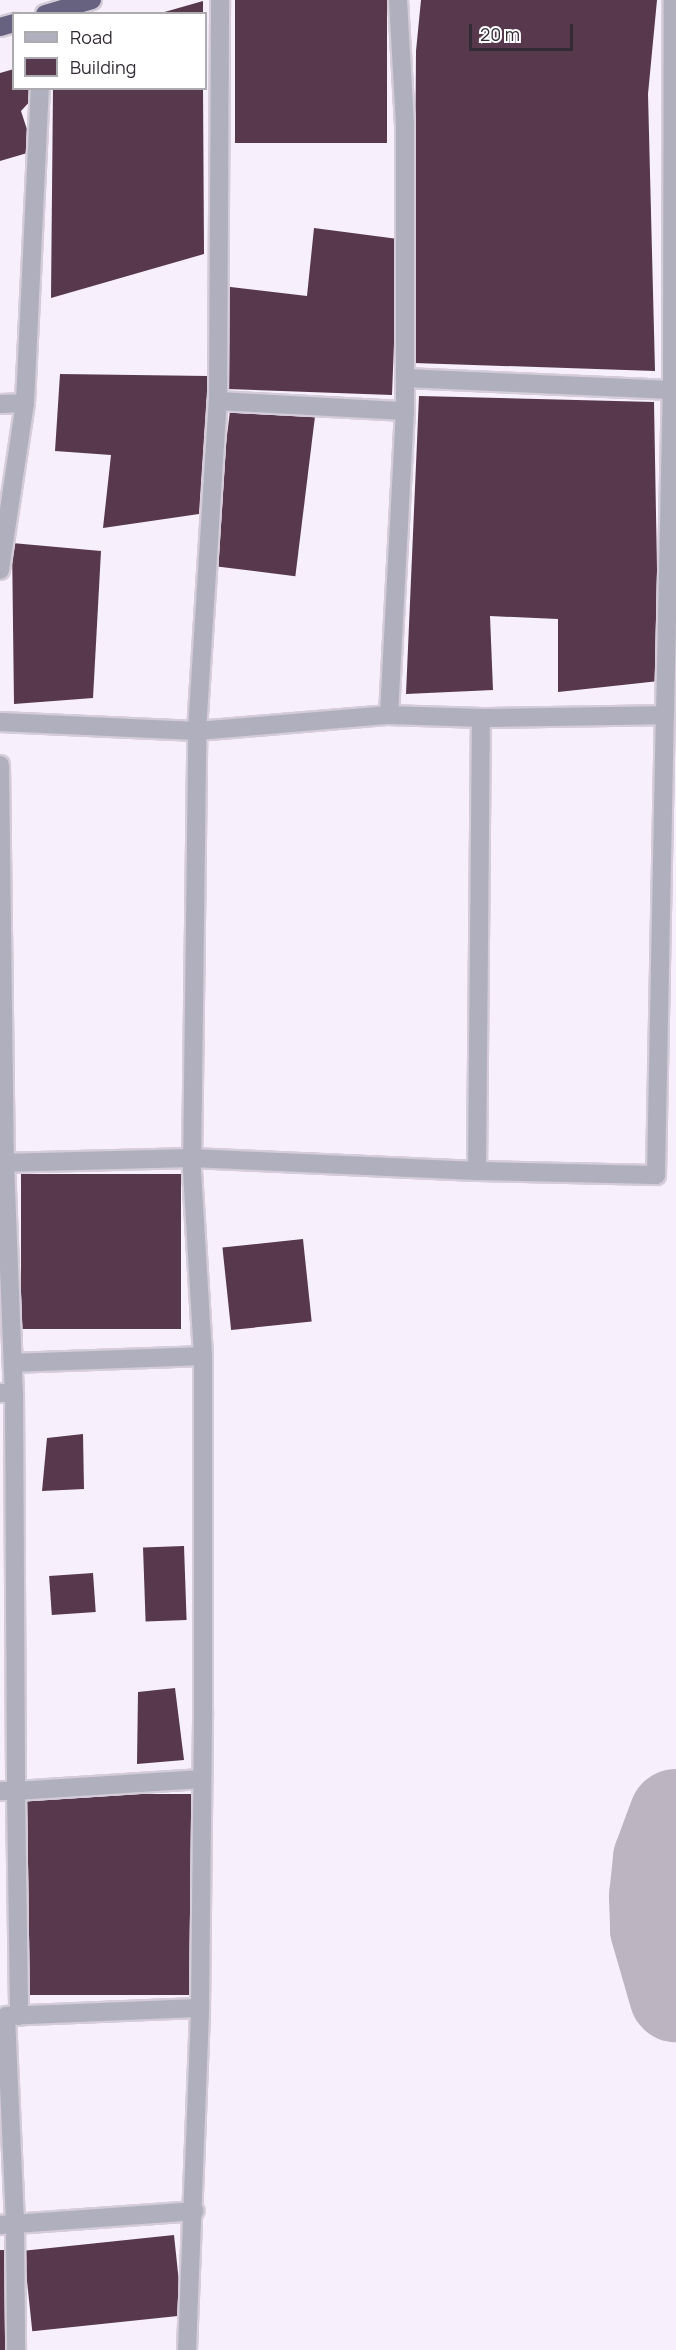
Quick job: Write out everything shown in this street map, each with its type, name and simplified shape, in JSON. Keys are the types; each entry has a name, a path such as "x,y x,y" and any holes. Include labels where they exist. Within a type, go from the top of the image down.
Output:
{"highway":[{"path":"52,12 92,0"}],"street":[{"path":"187,2350 200,2008 202,1779 203,1356 192,1158 197,731 218,401 220,0"},
{"path":"389,715 405,411 405,125 398,0"},
{"path":"3,1163 192,1158 477,1171 656,1175 672,390 674,0"},
{"path":"0,570 26,403 40,90"},
{"path":"405,378 672,390"},
{"path":"218,401 405,411"},
{"path":"0,404 26,403"},
{"path":"0,722 197,731 389,715 482,718 665,715"},
{"path":"477,1171 482,718"},
{"path":"0,765 3,1163 13,1362 7,1393 8,2225 16,2350"},
{"path":"13,1362 203,1356"},
{"path":"8,1791 202,1779"},
{"path":"8,2016 200,2008"},
{"path":"8,2225 194,2211"}],"building":[{"path":"235,0 387,0 387,143 235,143"},
{"path":"421,0 657,0 648,94 655,371 414,363 416,51"},
{"path":"203,1 203,12 164,12"},
{"path":"12,70 12,90 31,90 33,98 21,111 34,151 0,161 0,73"},
{"path":"53,90 203,90 204,254 51,298"},
{"path":"314,228 398,239 392,395 228,389 222,286 307,296"},
{"path":"60,374 208,376 199,514 103,528 111,455 55,451"},
{"path":"419,396 654,402 659,681 558,692 558,619 490,616 493,690 406,694"},
{"path":"231,403 315,413 295,576 211,566"},
{"path":"12,543 101,551 93,698 14,704"},
{"path":"21,1174 181,1174 181,1329 21,1329"},
{"path":"303,1239 312,1322 231,1330 222,1247"},
{"path":"83,1434 84,1489 42,1491 47,1438"},
{"path":"184,1546 187,1620 146,1621 143,1547"},
{"path":"93,1573 96,1612 52,1615 49,1576"},
{"path":"175,1688 184,1760 137,1764 138,1692"},
{"path":"25,1794 192,1794 192,1995 25,1995"},
{"path":"174,2235 182,2316 32,2331 24,2251"},
{"path":"0,2250 5,2250 8,2350 0,2350"}],"taxiway":[{"path":"676,1816 660,1859 656,1896 657,1929 676,1995"}]}
